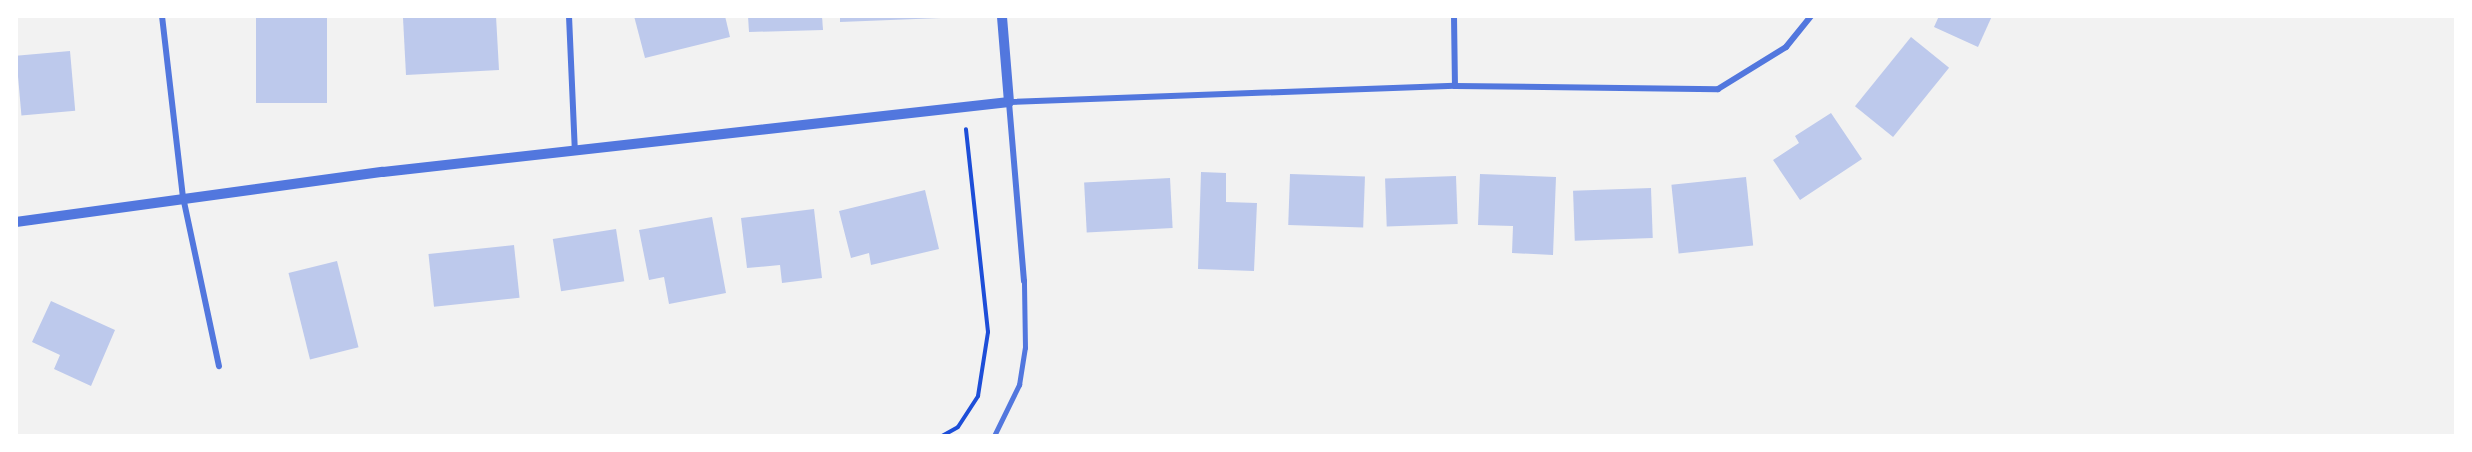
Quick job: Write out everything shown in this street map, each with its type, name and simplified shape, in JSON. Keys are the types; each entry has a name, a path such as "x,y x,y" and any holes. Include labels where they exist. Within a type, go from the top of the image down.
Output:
{"street":[{"path":"162,16 183,197 219,366"},
{"path":"568,16 575,153"},
{"path":"1002,16 1024,281"},
{"path":"1454,16 1455,86"},
{"path":"16,222 183,197 1009,102 1455,86 1651,91 1718,89 1786,47 1811,16"}],"lane":[{"path":"994,435 1019,385 1025,348 1024,281"}],"path":[{"path":"942,435 958,427 978,396 988,332 964,107"}],"building":[{"path":"256,16 327,16 327,103 256,103"},
{"path":"496,16 499,70 406,75 403,18"},
{"path":"634,16 725,16 730,37 645,58"},
{"path":"748,16 822,16 823,30 749,32"},
{"path":"840,16 941,16 941,18 840,22"},
{"path":"1939,16 1992,16 1978,47 1934,27"},
{"path":"1911,37 1949,68 1893,137 1855,106"},
{"path":"70,51 75,111 21,115 16,56"},
{"path":"1831,113 1862,159 1800,200 1773,160 1799,143 1795,136"},
{"path":"1201,172 1226,173 1226,202 1257,203 1254,271 1198,269"},
{"path":"1290,174 1365,177 1363,228 1288,225"},
{"path":"1480,174 1556,177 1553,255 1512,253 1513,226 1478,225"},
{"path":"1456,176 1458,224 1387,226 1385,178"},
{"path":"1746,177 1753,246 1679,253 1671,185"},
{"path":"1170,178 1173,228 1087,232 1084,183"},
{"path":"1651,188 1653,238 1575,241 1573,191"},
{"path":"925,190 939,249 871,265 869,253 851,258 839,211"},
{"path":"814,209 822,278 782,283 780,265 747,268 741,218"},
{"path":"712,217 726,293 669,304 664,277 649,280 639,230"},
{"path":"616,229 624,281 561,291 553,239"},
{"path":"514,245 520,298 434,307 428,254"},
{"path":"337,261 359,347 310,359 288,273"},
{"path":"51,301 115,330 91,386 54,369 60,355 32,342"}]}
